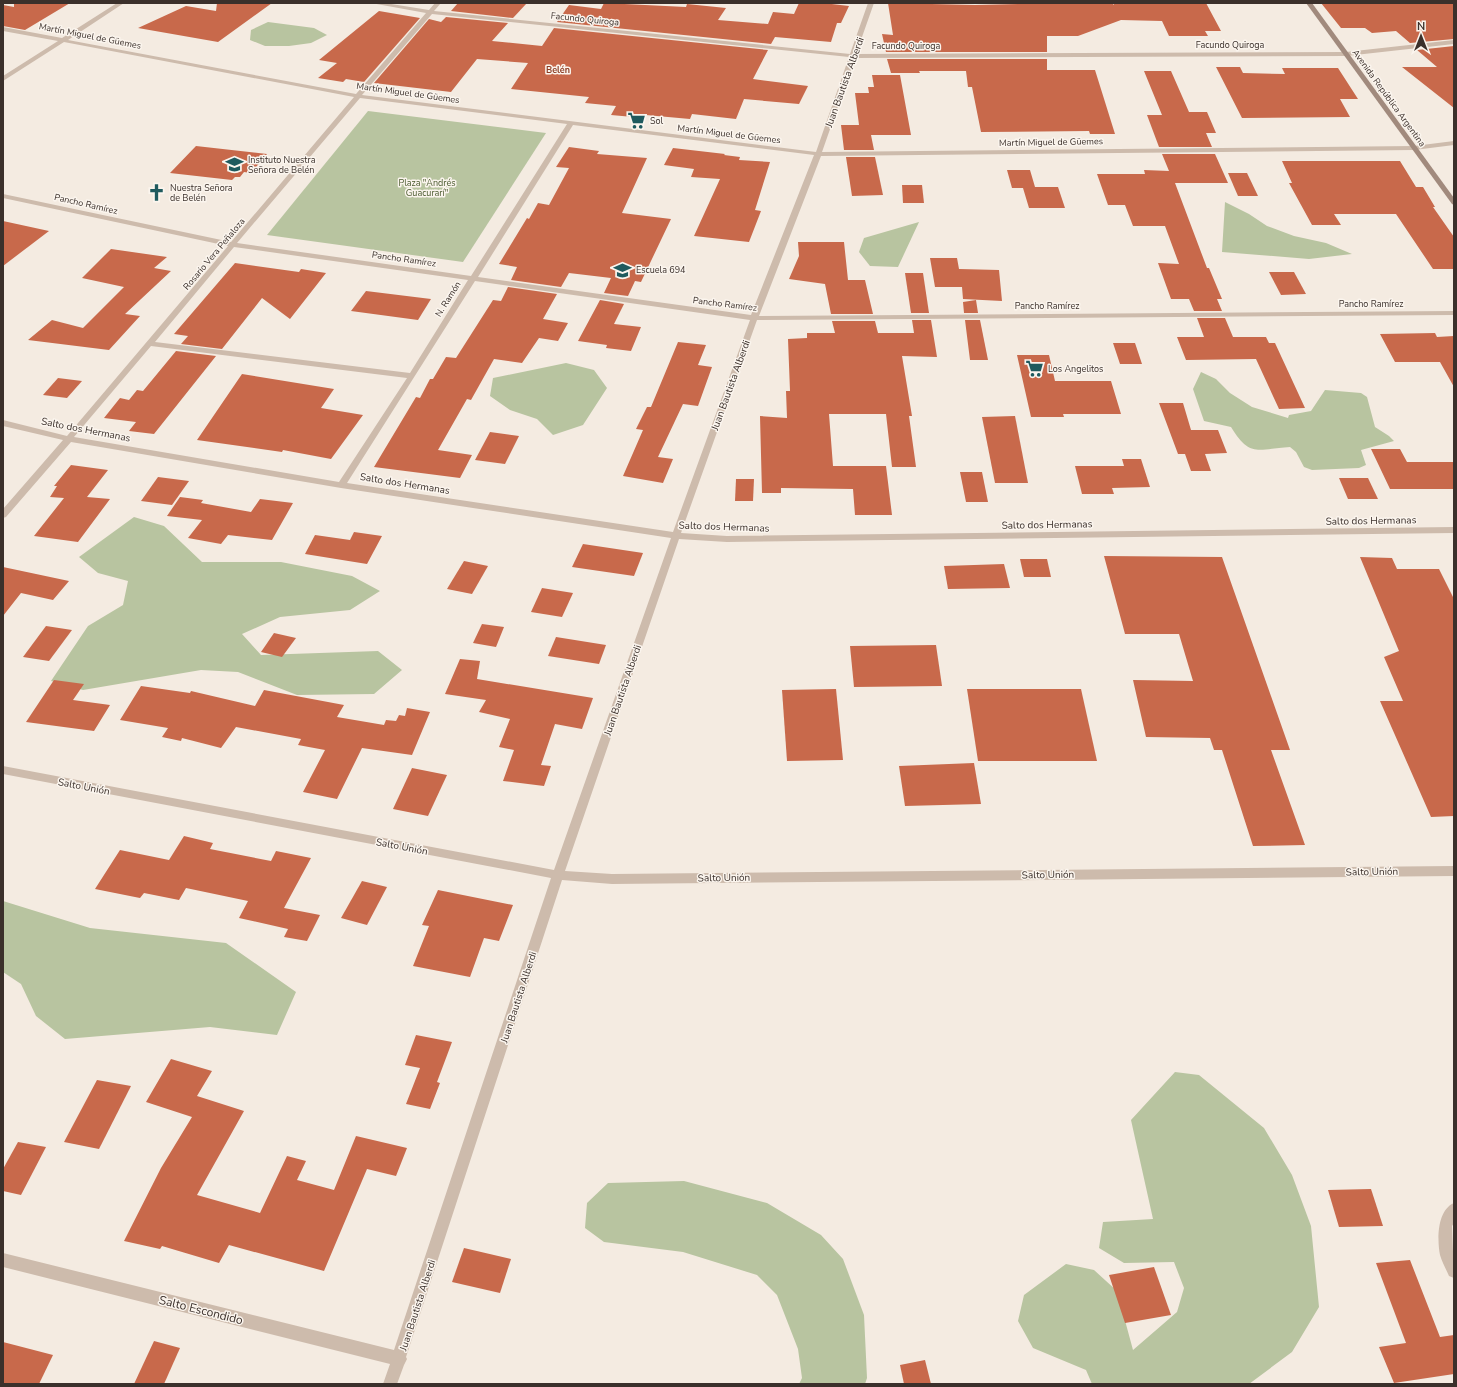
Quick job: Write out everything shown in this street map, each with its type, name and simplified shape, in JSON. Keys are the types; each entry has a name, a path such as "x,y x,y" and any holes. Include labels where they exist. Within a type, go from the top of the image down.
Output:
{"main road":[{"name":"Avenida República Argentina","path":"1309,3 1454,203"}],"street":[{"path":"3,79 121,3"},
{"name":"Facundo Quiroga","path":"374,3 430,12 853,56 1346,54 1454,42"},
{"name":"Rosario Vera Peñaloza","path":"3,515 151,344 357,96 438,3"},
{"name":"Juan Bautista Alberdi","path":"390,1384 400,1359 558,875 676,536 754,318 818,154 871,3"},
{"name":"Martín Miguel de Güemes","path":"3,28 62,41 357,96 818,154 1414,148 1454,143"},
{"name":"N. Ramón","path":"342,485 570,124"},
{"name":"Pancho Ramírez","path":"3,196 233,245 754,318 1454,313"},
{"path":"151,344 412,376"},
{"name":"Salto dos Hermanas","path":"3,423 69,439 342,485 676,536 727,539 1454,530"},
{"name":"Salto Unión","path":"3,770 558,875 620,878 1454,871"},
{"path":"1454,1210 1444,1225 1447,1255 1454,1271"},
{"name":"Salto Escondido","path":"3,1260 400,1359"}],"green space":[{"path":"268,22 314,28 327,35 311,43 289,46 265,46 250,40 251,30"},
{"name":"Plaza \"Andrés Guacurarí\"","path":"368,111 546,133 463,262 267,235"},
{"path":"1225,202 1249,214 1267,226 1294,236 1326,243 1352,254 1309,259 1222,252"},
{"path":"919,222 898,267 870,266 859,252 864,238"},
{"path":"566,363 594,370 607,388 583,425 553,435 537,419 510,410 490,396 493,378"},
{"path":"1201,372 1216,379 1230,393 1252,407 1288,418 1289,415 1311,411 1325,390 1361,393 1367,397 1375,427 1394,441 1361,450 1366,465 1359,468 1312,470 1304,467 1296,452 1290,447 1262,450 1255,449 1244,443 1231,427 1204,421 1193,389"},
{"path":"134,517 164,526 202,562 281,562 352,576 380,591 350,610 280,617 242,634 261,655 378,651 402,670 374,694 297,695 238,672 201,670 83,690 51,681 88,626 123,605 128,581 98,573 79,557"},
{"path":"3,901 90,928 226,943 296,992 277,1035 210,1027 65,1039 36,1016 21,984 3,972"},
{"path":"1175,1072 1199,1075 1264,1128 1292,1175 1311,1226 1319,1307 1292,1352 1249,1384 1092,1384 1086,1370 1033,1348 1018,1321 1024,1295 1066,1264 1094,1270 1117,1291 1133,1350 1177,1312 1184,1288 1174,1262 1124,1263 1099,1248 1103,1222 1153,1219 1131,1120"},
{"path":"684,1181 767,1203 821,1235 843,1259 864,1315 867,1378 865,1384 799,1384 802,1378 798,1349 777,1295 757,1275 683,1252 604,1242 585,1228 587,1203 608,1183"}],"building":[{"path":"14,3 70,3 25,30 3,26 3,5 14,7"},
{"path":"217,3 272,3 218,42 138,28 186,6 216,11"},
{"path":"458,3 527,3 513,18 451,11"},
{"path":"604,3 686,7 687,4 726,8 718,20 768,24 773,12 794,14 799,3 823,3 849,6 841,23 837,23 831,42 775,37 771,44 557,22 569,5 601,9"},
{"path":"888,3 975,5 1060,3 1114,5 1114,3 1206,3 1221,31 1205,31 1208,36 1169,36 1162,21 1121,20 1078,36 1047,36 1047,52 886,52 882,34 893,35"},
{"path":"1321,3 1454,3 1454,39 1410,43 1396,31 1372,33 1365,28 1341,28"},
{"path":"379,11 420,18 364,82 346,79 343,82 318,78 337,63 319,60"},
{"path":"446,17 508,23 492,41 542,46 554,28 768,50 753,79 808,86 799,104 744,99 736,119 692,114 690,119 635,114 633,117 611,115 616,106 585,103 589,97 511,89 528,63 477,59 451,92 374,83 429,19 441,22"},
{"path":"1454,46 1454,108 1402,67 1437,67 1417,50"},
{"path":"887,59 1047,59 1047,70 1095,70 1115,134 1090,134 1089,131 981,132 972,87 968,87 966,71 919,71 920,73 891,73"},
{"path":"1216,67 1240,67 1243,73 1285,74 1282,68 1338,68 1358,99 1340,99 1350,117 1242,118"},
{"path":"1144,71 1171,71 1189,112 1207,112 1216,133 1206,133 1212,147 1159,147 1147,115 1162,115"},
{"path":"872,75 900,75 911,135 871,135 874,150 844,150 841,125 859,125 855,93 869,93 868,87 874,87"},
{"path":"196,146 267,154 251,173 244,172 240,177 235,177 232,180 170,173"},
{"path":"569,147 599,151 597,154 647,158 622,213 671,219 641,282 635,281 628,296 604,293 611,278 569,273 561,287 511,280 517,267 499,264 538,203 549,205 569,168 556,167"},
{"path":"673,148 725,154 724,155 740,157 739,160 770,162 755,210 761,211 749,242 694,236 720,179 691,177 694,169 664,165"},
{"path":"1162,154 1215,154 1228,183 1175,183 1207,268 1209,268 1222,299 1217,299 1222,311 1194,311 1189,299 1171,299 1158,263 1179,264 1165,226 1133,226 1125,205 1108,205 1097,174 1145,174 1144,170 1169,171"},
{"path":"846,157 875,157 883,195 852,196"},
{"path":"1282,161 1400,161 1416,187 1423,187 1435,207 1433,207 1454,237 1454,269 1433,269 1396,214 1334,214 1341,225 1312,225 1289,183 1292,183"},
{"path":"1007,170 1030,170 1035,187 1058,187 1065,208 1029,208 1023,188 1012,188"},
{"path":"1228,173 1247,173 1258,196 1238,196"},
{"path":"902,185 922,185 924,203 903,203"},
{"path":"3,221 49,231 3,266"},
{"path":"798,242 844,242 848,280 865,280 873,314 831,314 825,284 789,279 799,256"},
{"path":"111,249 167,257 154,268 171,271 125,314 140,316 109,350 28,340 52,320 83,328 124,287 82,278"},
{"path":"930,258 957,258 959,269 999,270 1002,301 963,299 962,287 935,287"},
{"path":"235,263 299,272 301,269 326,273 290,319 262,298 222,349 181,344 188,336 174,334"},
{"path":"1269,272 1294,272 1306,294 1281,295"},
{"path":"905,273 923,273 929,313 911,313"},
{"path":"508,287 557,294 543,319 568,323 558,341 539,338 522,363 494,359 471,400 467,399 438,450 472,455 460,478 374,467 416,397 420,398 430,379 433,379 446,357 456,358 493,300 501,301"},
{"path":"366,291 431,299 418,320 351,311"},
{"path":"600,300 624,304 614,324 641,327 631,351 606,348 607,345 578,341"},
{"path":"976,300 978,313 964,313 963,302"},
{"path":"1197,318 1225,318 1233,337 1266,337 1269,343 1275,343 1305,408 1279,409 1256,359 1186,360 1177,337 1204,337"},
{"path":"912,320 931,320 937,357 902,356 912,416 909,416 916,467 892,467 886,414 829,414 833,466 886,466 892,515 855,515 853,489 781,488 781,493 762,493 760,416 787,418 786,391 790,391 788,339 807,338 807,333 835,333 832,321 875,321 878,333 914,333"},
{"path":"965,320 980,320 988,360 970,360"},
{"path":"1435,333 1437,337 1454,336 1454,387 1440,362 1395,362 1380,334"},
{"path":"678,342 706,345 698,365 712,367 698,406 683,404 658,457 673,459 663,483 623,476 643,430 636,429 647,407 651,407"},
{"path":"1113,343 1135,343 1142,364 1120,364"},
{"path":"176,351 216,356 154,434 129,431 136,422 104,418 120,398 129,400 137,390 143,391"},
{"path":"1017,355 1049,355 1055,381 1111,381 1121,414 1063,414 1064,417 1031,417"},
{"path":"242,374 334,389 321,408 363,415 331,459 283,450 282,452 197,440"},
{"path":"58,378 82,381 67,398 43,395"},
{"path":"1159,403 1183,403 1191,430 1218,430 1227,453 1205,454 1211,471 1191,471 1185,454 1178,454"},
{"path":"1015,416 1028,483 995,483 982,417"},
{"path":"490,432 519,436 505,464 475,460"},
{"path":"1371,449 1400,449 1407,462 1454,462 1454,489 1390,489"},
{"path":"1122,459 1141,459 1150,487 1112,488 1114,494 1082,494 1075,466 1124,466"},
{"path":"71,465 108,470 87,497 110,499 78,542 34,536 64,498 50,497 57,486 54,486"},
{"path":"960,472 982,472 988,502 966,502"},
{"path":"158,477 189,481 172,505 141,501"},
{"path":"1339,478 1368,478 1378,499 1348,499"},
{"path":"736,479 754,479 753,501 735,501"},
{"path":"180,497 203,500 201,503 251,512 260,499 293,503 272,540 228,535 221,544 188,538 202,520 167,516"},
{"path":"354,532 382,536 367,564 305,554 315,535 350,540"},
{"path":"583,544 643,553 634,576 572,567"},
{"path":"1104,556 1222,557 1290,750 1271,750 1305,845 1253,846 1222,750 1214,750 1210,738 1146,737 1133,680 1193,681 1179,634 1125,634"},
{"path":"1360,557 1392,558 1397,569 1439,569 1454,599 1454,816 1431,817 1380,701 1403,701 1384,657 1399,651"},
{"path":"1020,559 1047,559 1051,577 1024,577"},
{"path":"464,561 488,566 472,594 447,589"},
{"path":"1004,564 1010,588 948,589 944,566"},
{"path":"3,567 69,581 53,600 21,593 3,616"},
{"path":"542,588 573,593 562,617 531,612"},
{"path":"482,624 504,627 496,647 473,643"},
{"path":"46,626 72,630 49,661 23,657"},
{"path":"274,633 296,638 282,657 261,652"},
{"path":"556,637 606,645 599,664 548,656"},
{"path":"936,645 942,686 854,687 850,646"},
{"path":"460,659 480,661 477,679 593,698 582,729 555,724 541,765 551,766 544,786 503,781 514,750 499,747 510,719 479,712 486,700 445,694"},
{"path":"54,680 84,684 73,700 110,705 94,731 26,722"},
{"path":"141,686 190,693 191,691 255,706 264,690 344,705 337,717 384,725 386,720 396,721 399,715 405,716 407,708 430,712 412,755 362,748 337,799 303,792 325,750 298,745 301,739 236,727 221,748 182,738 181,741 162,737 168,728 120,720"},
{"path":"836,689 843,760 787,761 782,690"},
{"path":"967,689 1081,689 1097,761 978,761"},
{"path":"974,763 981,804 905,806 899,766"},
{"path":"412,768 447,775 428,816 393,809"},
{"path":"184,836 213,843 210,849 271,861 276,851 311,858 284,908 320,915 307,941 284,937 288,929 239,918 248,901 186,888 179,900 144,893 140,898 95,889 120,850 169,860"},
{"path":"362,881 387,887 367,925 341,918"},
{"path":"438,890 513,905 499,941 484,938 470,977 413,966 429,926 422,925"},
{"path":"416,1035 452,1042 437,1082 440,1083 430,1109 406,1104 420,1068 405,1065"},
{"path":"171,1059 212,1071 197,1096 244,1111 197,1195 260,1213 287,1156 306,1161 297,1180 334,1190 356,1136 407,1148 396,1176 367,1169 324,1271 229,1245 219,1263 162,1246 160,1249 124,1241 161,1168 192,1117 146,1102"},
{"path":"97,1080 131,1086 99,1149 64,1142"},
{"path":"18,1142 46,1147 21,1195 3,1191 3,1169"},
{"path":"1371,1189 1383,1226 1339,1227 1328,1190"},
{"path":"464,1248 511,1259 500,1293 452,1282"},
{"path":"1410,1260 1440,1337 1454,1335 1454,1374 1394,1383 1379,1347 1406,1343 1376,1263"},
{"path":"1154,1267 1171,1315 1125,1323 1109,1275"},
{"path":"154,1341 180,1348 164,1384 134,1384"},
{"path":"3,1342 53,1355 39,1384 3,1384"},
{"path":"925,1360 931,1384 904,1384 900,1365"}],"place":[{"name":"Sol","path":"637,121"},
{"name":"Instituto Nuestra Señora de Belén","path":"235,165"},
{"name":"Nuestra Señora de Belén","path":"157,193"},
{"name":"Escuela 694","path":"623,270"},
{"name":"Los Angelitos","path":"1035,369"}],"district":[{"name":"Belén","path":"558,70"}]}
